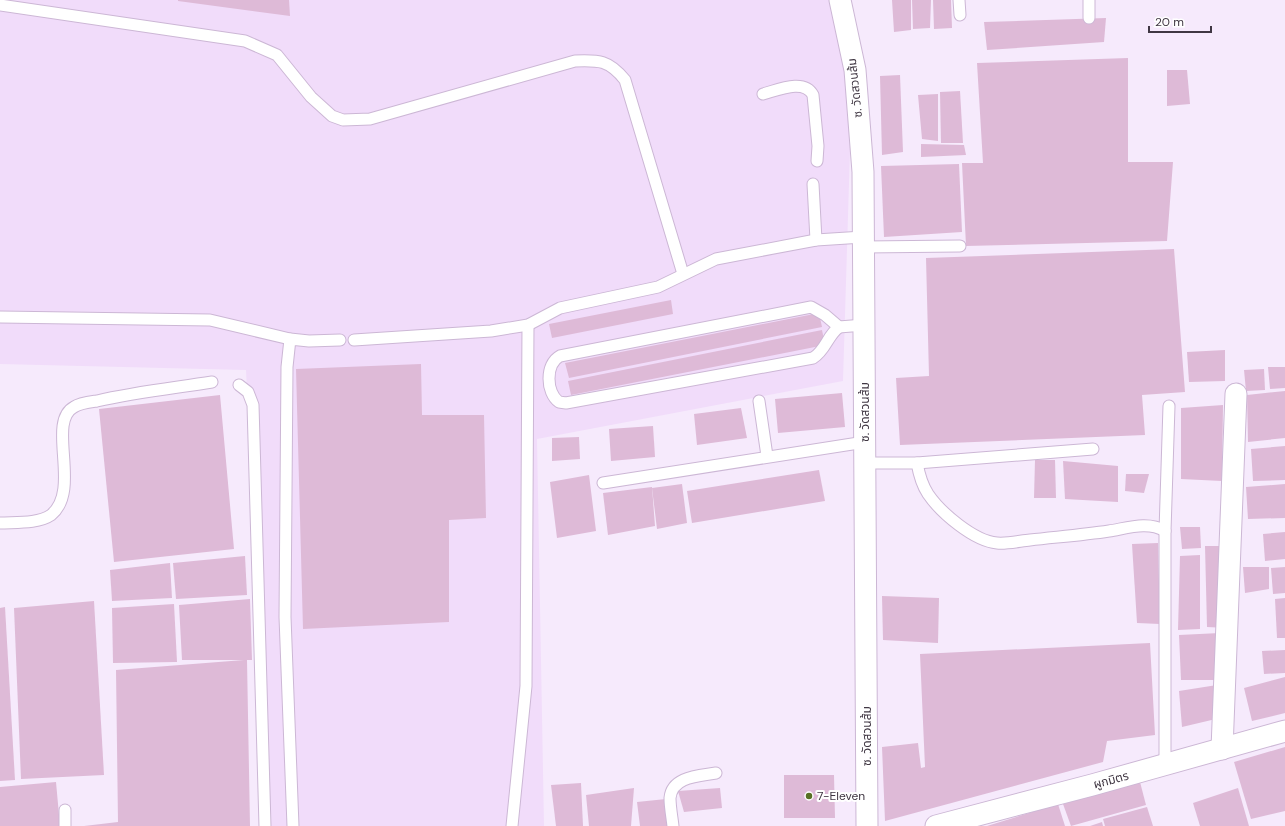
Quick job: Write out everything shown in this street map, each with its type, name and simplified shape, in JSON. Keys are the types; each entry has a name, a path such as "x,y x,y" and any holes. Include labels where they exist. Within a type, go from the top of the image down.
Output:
{"street":[{"name":"ซ. วัดสวนส้ม","path":"840,0 855,70 863,172 867,826"},
{"path":"1222,749 1236,394"},
{"name":"ผูกมิตร","path":"936,826 1165,765 1285,731"}],"lane":[{"path":"959,0 960,15"},
{"path":"1089,0 1089,18"},
{"path":"0,5 245,40 277,55 311,97 332,116 343,120 370,119 575,61 598,60 608,64 625,80 683,274"},
{"path":"763,94 792,86 803,86 810,89 813,95 818,146 817,162"},
{"path":"813,184 816,240"},
{"path":"354,340 491,331 528,325 560,308 658,287 716,259 816,240 960,246"},
{"path":"839,327 825,315 812,307 560,356 554,359 550,369 551,393 559,402 566,403 813,358 820,354 830,337 839,327 864,325"},
{"path":"0,317 210,320 290,339 309,341 340,340"},
{"path":"512,826 526,686 528,325"},
{"path":"290,339 287,367 285,617 293,826"},
{"path":"0,524 38,520 50,515 60,503 65,489 62,427 66,413 74,406 111,398 212,382"},
{"path":"239,385 248,392 253,405 265,826"},
{"path":"759,401 767,456"},
{"path":"1165,765 1165,531 1169,406"},
{"path":"603,483 767,456 865,452 917,463 1093,449"},
{"path":"917,463 921,479 928,494 947,514 978,537 996,543 1094,533 1145,525 1158,526 1165,531"},
{"path":"673,826 670,797 673,789 678,783 691,777 716,773"},
{"path":"65,810 66,826"}],"shaded area":[{"path":"0,0 835,0 844,37 850,150 843,381 537,439 544,826 267,826 246,370 0,364"}],"building":[{"path":"289,0 290,16 178,1"},
{"path":"892,0 911,0 911,30 894,32"},
{"path":"912,0 931,0 930,28 913,29"},
{"path":"933,0 951,0 952,28 934,29"},
{"path":"1106,18 1104,42 987,50 984,22"},
{"path":"1128,58 1128,162 1173,162 1167,241 966,246 962,163 983,163 977,63"},
{"path":"1167,70 1187,70 1190,104 1167,106"},
{"path":"900,75 903,152 882,155 880,76"},
{"path":"960,91 963,143 941,143 940,92"},
{"path":"938,94 938,141 922,139 918,95"},
{"path":"921,144 964,145 966,155 921,157"},
{"path":"959,164 962,232 884,237 881,166"},
{"path":"1174,249 1185,392 1142,395 1145,435 900,445 896,378 929,376 926,258"},
{"path":"671,300 673,314 552,338 549,324"},
{"path":"819,313 822,327 569,378 565,363"},
{"path":"822,330 825,345 571,395 568,381"},
{"path":"1225,350 1225,381 1189,382 1187,352"},
{"path":"421,364 422,415 484,415 486,518 449,520 449,622 303,629 296,369"},
{"path":"1268,367 1285,367 1285,388 1270,389"},
{"path":"1264,369 1265,390 1246,391 1244,370"},
{"path":"1285,391 1285,438 1248,442 1247,395"},
{"path":"842,393 845,427 778,433 775,399"},
{"path":"220,395 234,549 114,562 99,409"},
{"path":"1223,405 1222,481 1181,479 1181,408"},
{"path":"741,408 747,438 697,445 694,414"},
{"path":"653,426 655,457 611,461 609,429"},
{"path":"579,437 580,459 552,461 552,438"},
{"path":"1285,446 1285,480 1253,481 1251,449"},
{"path":"1035,460 1055,460 1056,498 1034,498"},
{"path":"1063,461 1118,466 1118,502 1065,499"},
{"path":"819,470 825,501 692,523 687,491"},
{"path":"1126,474 1149,474 1144,493 1125,491"},
{"path":"589,475 596,531 557,538 550,482"},
{"path":"682,484 687,523 657,529 652,488"},
{"path":"1285,484 1285,518 1248,519 1246,487"},
{"path":"652,487 655,526 608,535 603,493"},
{"path":"1180,527 1200,527 1201,548 1182,549"},
{"path":"1285,532 1285,559 1265,561 1263,534"},
{"path":"1158,543 1160,624 1137,623 1132,544"},
{"path":"1205,546 1225,546 1227,628 1207,627"},
{"path":"1200,555 1200,629 1178,630 1180,556"},
{"path":"245,556 247,595 176,599 173,563"},
{"path":"170,563 172,598 112,601 110,570"},
{"path":"1243,567 1269,567 1269,589 1245,593"},
{"path":"1285,567 1285,593 1273,594 1271,568"},
{"path":"882,596 939,598 938,643 883,640"},
{"path":"1285,598 1285,638 1277,638 1275,599"},
{"path":"250,599 252,660 247,660 250,826 84,826 118,822 116,670 244,660 182,660 179,605"},
{"path":"94,601 104,775 21,779 14,608"},
{"path":"174,604 177,662 113,663 112,608"},
{"path":"5,607 15,780 0,781 0,608"},
{"path":"1220,633 1219,680 1181,680 1179,635"},
{"path":"1150,643 1155,735 1107,741 1103,762 885,821 882,747 918,743 921,768 925,767 920,654"},
{"path":"1285,650 1285,673 1264,674 1262,651"},
{"path":"1285,677 1285,713 1252,721 1244,688"},
{"path":"1217,685 1220,718 1182,727 1179,691"},
{"path":"1285,747 1285,811 1251,819 1234,762"},
{"name":"7-Eleven","path":"784,775 834,775 835,818 784,818"},
{"path":"56,782 60,826 0,826 0,787"},
{"path":"1140,782 1146,805 1071,826 1063,804"},
{"path":"581,783 583,826 556,826 551,785"},
{"path":"634,788 631,826 589,826 586,795"},
{"path":"720,788 722,808 684,812 678,791"},
{"path":"1238,788 1249,826 1200,826 1193,803"},
{"path":"666,799 668,826 640,826 637,802"},
{"path":"1058,804 1065,826 987,826"},
{"path":"1147,807 1153,826 1105,826 1103,819"},
{"path":"1102,822 1103,826 1090,826"}],"place":[{"name":"7-Eleven","path":"809,796"}]}
